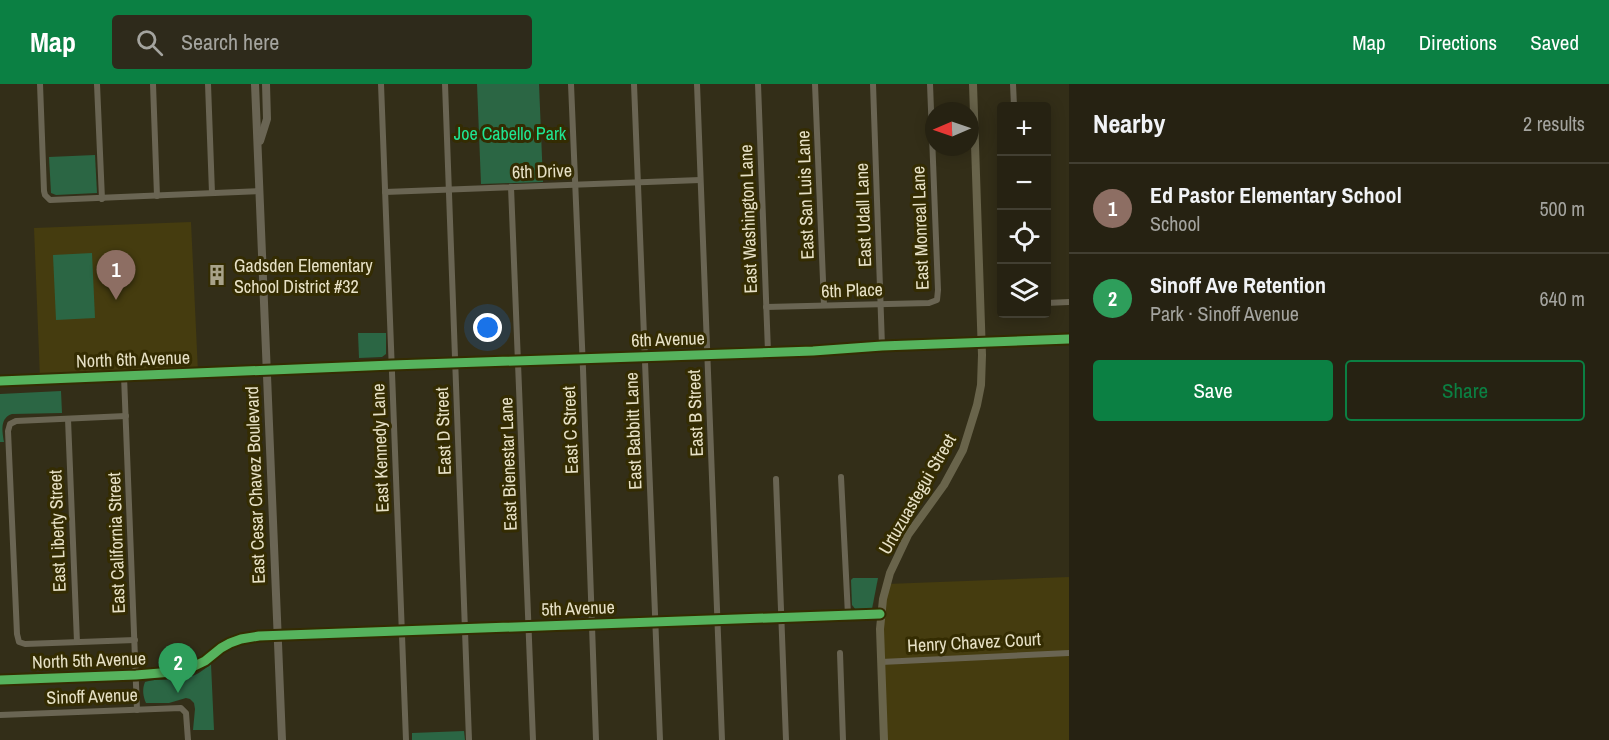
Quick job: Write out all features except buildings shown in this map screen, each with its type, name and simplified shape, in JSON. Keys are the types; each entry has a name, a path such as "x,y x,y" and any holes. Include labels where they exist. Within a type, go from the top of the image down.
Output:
{"highway":[{"name":"East Cesar Chavez Boulevard","path":"255,84 282,740"},
{"path":"257,147 267,119 266,84"}],"main road":[{"name":"Urtuzuastegui Street","path":"884,740 880,614 887,584 901,548 915,524 951,474 969,435 981,385 982,342 973,84"}],"street":[{"path":"40,84 44,191 47,198 55,201 259,191"},
{"path":"97,84 102,199"},
{"path":"153,84 157,196"},
{"path":"208,84 212,194"},
{"name":"East Kennedy Lane","path":"381,84 405,740"},
{"name":"East D Street","path":"445,84 469,740"},
{"name":"East C Street","path":"571,84 596,740"},
{"name":"East Babbitt Lane","path":"634,84 660,740"},
{"name":"East B Street","path":"697,84 722,740"},
{"name":"East Washington Lane","path":"758,84 768,352"},
{"name":"East San Luis Lane","path":"815,84 824,305"},
{"name":"East Udall Lane","path":"873,84 882,346"},
{"name":"East Monreal Lane","path":"930,84 937,300"},
{"path":"1013,84 1014,102"},
{"name":"6th Drive","path":"386,192 700,180"},
{"name":"East Bienestar Lane","path":"511,187 533,740"},
{"name":"6th Place","path":"766,307 929,303 937,300"},
{"path":"1051,303 1069,302"},
{"name":"6th Avenue","path":"267,370 841,350 882,346 1069,339"},
{"name":"North 6th Avenue","path":"0,381 267,370"},
{"name":"East California Street","path":"124,376 137,710"},
{"path":"126,416 16,421 10,424 8,431 19,642 25,644 135,640"},
{"name":"East Liberty Street","path":"68,419 77,642"},
{"path":"842,477 848,615"},
{"path":"776,479 786,740"},
{"name":"5th Avenue","path":"278,635 880,614"},
{"name":"North 5th Avenue","path":"0,680 184,671 199,665 230,643 249,637 278,635"},
{"path":"840,653 843,740"},
{"name":"Henry Chavez Court","path":"881,662 1069,653"},
{"name":"Sinoff Avenue","path":"0,715 178,708 184,710 187,716 188,740"}],"shaded area":[{"path":"191,222 198,372 40,379 34,228"},
{"path":"1069,577 1069,740 884,740 880,629 887,584"}],"green space":[{"name":"Joe Cabello Park","path":"477,84 539,84 543,182 481,184"},
{"path":"95,155 97,193 56,195 51,193 49,157"},
{"path":"92,253 95,318 56,320 53,255"},
{"path":"358,333 386,333 386,354 382,357 359,358"},
{"path":"61,391 62,413 12,414 5,418 2,429 4,442 0,442 0,394"},
{"path":"853,578 878,578 872,609 856,610 852,605 851,580"},
{"path":"211,664 214,730 193,730 195,709 190,699 169,703 146,703 143,692 145,682 188,677 199,673"},
{"path":"464,731 465,740 412,740 412,733"}],"cycle path":[{"path":"0,381 813,351 1069,339"},
{"path":"0,680 184,671 205,661 230,643 259,636 880,614"}],"place":[{"name":"Gadsden Elementary School District #32","path":"217,275"},
{"name":"Ed Pastor Elementary School","path":"116,300"},
{"name":"Sinoff Ave Retention","path":"178,693"}]}
